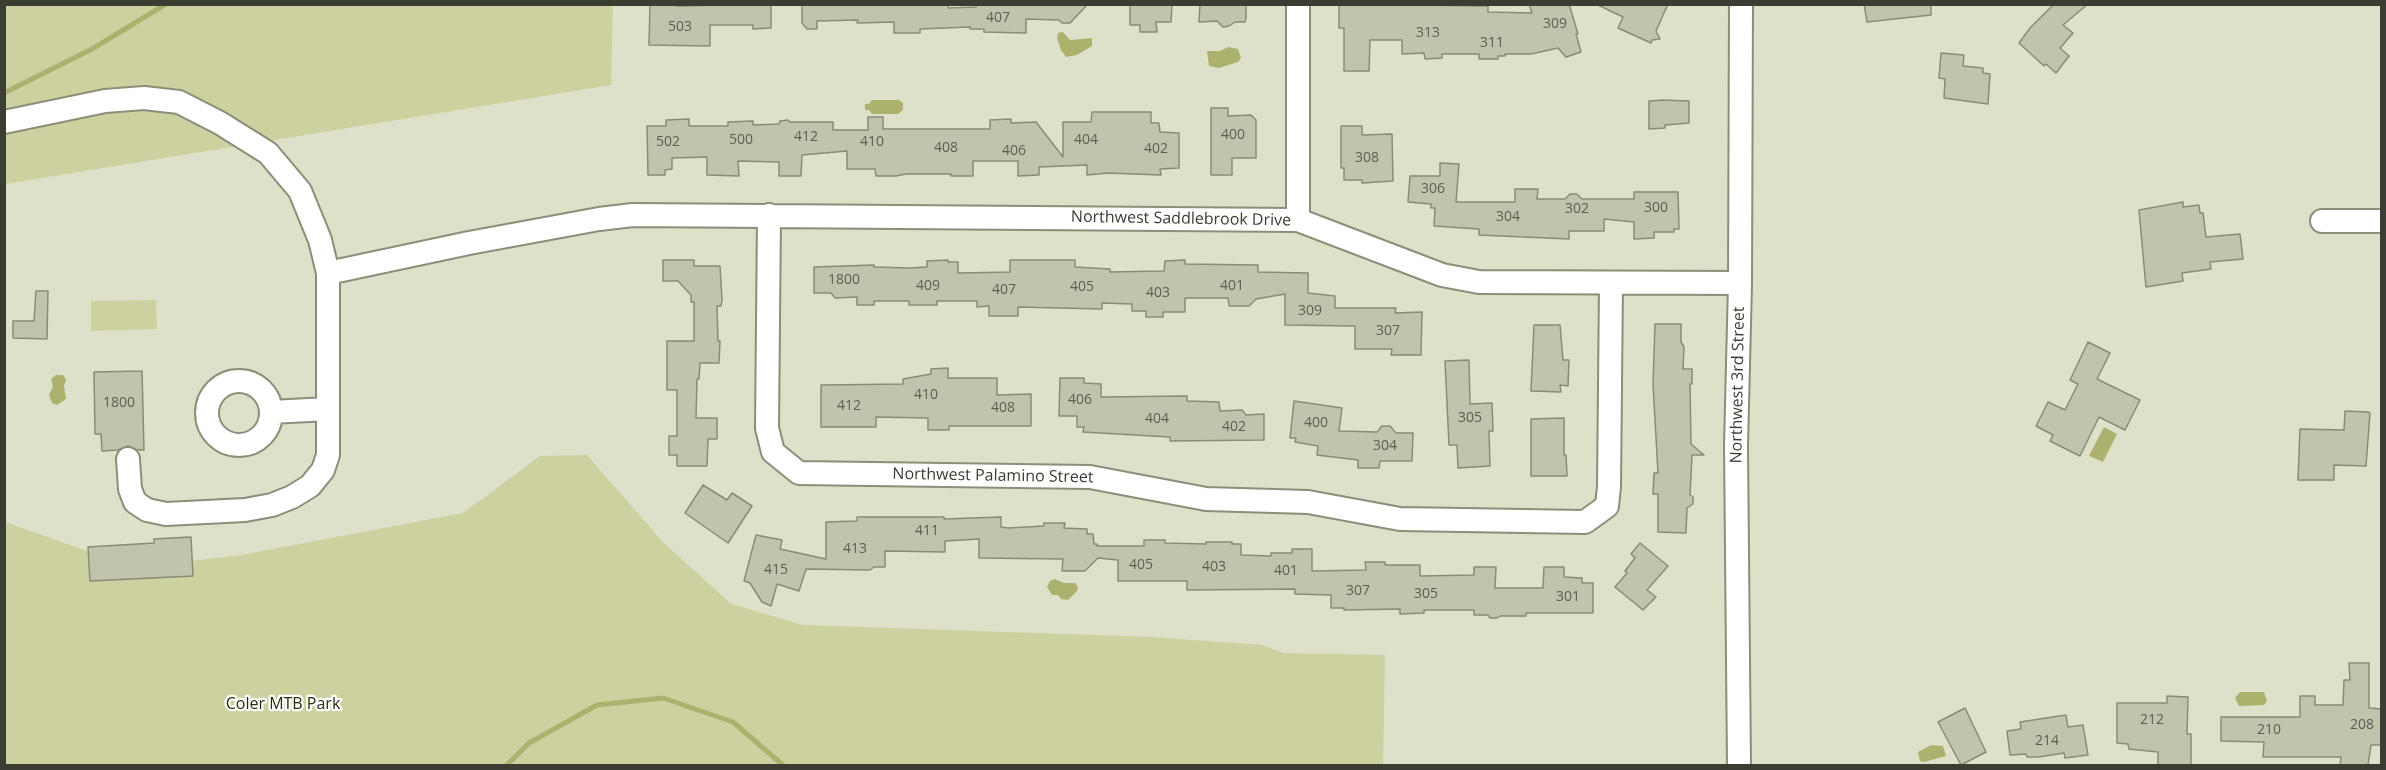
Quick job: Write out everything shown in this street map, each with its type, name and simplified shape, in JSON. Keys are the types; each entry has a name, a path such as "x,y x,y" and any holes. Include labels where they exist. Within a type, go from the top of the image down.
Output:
{"street":[{"path":"1298,4 1298,220"},
{"name":"Northwest 3rd Street","path":"1739,765 1736,446 1740,283 1741,4"},
{"path":"4,122 105,102 144,98 179,102 220,123 268,153 300,191 320,240 328,273 328,455 323,470 310,486 272,506 245,510 166,514 147,510 135,502 130,489 128,459"},
{"name":"Northwest Saddlebrook Drive","path":"328,273 589,221 647,215 768,215 1298,220 1442,275 1479,282 1740,283"},
{"name":"Northwest Palamino Street","path":"768,215 767,428 773,452 799,473 1090,477 1206,499 1308,502 1400,519 1585,522 1607,506 1611,284"},
{"path":"2322,221 2382,221"},
{"path":"271,412 328,409"}],"green space":[{"path":"5,5 613,5 611,85 5,184"},
{"path":"156,300 157,329 91,331 91,301"},
{"name":"Coler MTB Park","path":"587,455 662,541 731,604 803,625 1151,637 1263,645 1283,653 1385,655 1383,765 5,766 5,522 135,568 241,555 463,513 540,456"}],"shaded area":[{"path":"1063,32 1070,40 1092,38 1092,46 1077,55 1066,57 1057,38 1058,33"},
{"path":"1228,47 1238,49 1241,58 1238,62 1219,68 1209,66 1207,51 1220,51"},
{"path":"872,100 899,100 903,103 903,110 898,114 872,114 869,110 865,110 865,104 869,104"},
{"path":"56,375 63,375 66,380 64,386 66,399 57,405 52,403 49,395 53,387 51,379"},
{"path":"2104,427 2117,434 2103,462 2089,456"},
{"path":"1055,579 1064,583 1075,583 1078,587 1077,591 1068,600 1052,595 1047,587 1050,581"},
{"path":"2240,692 2264,692 2267,701 2264,705 2239,706 2235,698"},
{"path":"1931,745 1943,746 1946,756 1920,761 1918,752"}],"building":[{"path":"650,4 677,4 677,6 771,4 771,28 753,29 753,25 710,25 710,46 649,45"},
{"path":"802,4 948,4 948,8 976,7 976,4 1088,4 1070,23 1062,23 1059,20 1026,19 1026,33 984,32 984,29 970,29 970,27 920,29 920,33 894,33 894,22 857,23 858,20 817,21 817,29 807,29 802,23"},
{"path":"1130,4 1172,4 1171,22 1156,22 1157,32 1140,32 1140,25 1130,25"},
{"path":"1200,4 1246,4 1245,22 1235,22 1223,27 1217,21 1199,22"},
{"path":"1339,4 1488,6 1488,12 1532,13 1529,4 1569,4 1581,52 1566,57 1558,48 1531,54 1505,54 1505,56 1498,56 1498,59 1479,59 1479,54 1442,54 1442,58 1425,59 1424,53 1402,54 1402,40 1370,40 1369,71 1344,71 1344,28 1339,28"},
{"path":"1596,4 1668,4 1656,31 1660,39 1652,40 1651,43 1618,28 1623,17"},
{"path":"1864,4 1931,4 1931,15 1867,22"},
{"path":"2054,4 2088,4 2063,25 2073,33 2060,48 2069,56 2056,73 2046,64 2044,66 2019,43 2030,28"},
{"path":"1941,53 1964,55 1963,66 1983,68 1983,73 1990,74 1988,104 1944,98 1945,79 1939,78"},
{"path":"1649,101 1689,101 1689,123 1649,129"},
{"path":"1211,108 1228,108 1228,116 1251,115 1256,120 1256,158 1232,158 1232,175 1211,175"},
{"path":"1092,112 1151,112 1151,123 1159,123 1160,132 1179,133 1179,168 1160,169 1161,175 1108,173 1087,175 1087,165 1039,167 1039,175 1018,176 1018,161 973,161 973,176 906,174 876,176 875,169 847,169 847,151 802,155 801,176 779,176 779,162 738,161 739,176 707,175 707,157 672,158 672,169 665,170 665,175 648,175 647,126 666,126 666,120 689,119 689,126 728,126 728,122 753,121 753,125 779,124 780,121 788,120 790,122 833,122 833,130 868,130 868,117 883,117 883,129 990,129 990,120 1011,119 1011,123 1036,122 1063,157 1063,122 1091,122"},
{"path":"1341,126 1362,126 1362,135 1392,134 1393,181 1362,183 1362,180 1344,180 1344,168 1341,168"},
{"path":"1440,163 1459,164 1456,202 1515,202 1515,189 1538,189 1537,199 1565,199 1570,194 1577,194 1582,199 1634,199 1634,192 1678,192 1679,229 1674,229 1674,232 1654,232 1654,238 1634,239 1634,222 1604,219 1604,231 1569,231 1569,239 1479,235 1479,229 1434,226 1435,208 1431,208 1431,204 1408,202 1410,176 1440,176"},
{"path":"2183,202 2183,207 2199,205 2200,213 2203,213 2206,237 2240,234 2243,259 2210,262 2211,269 2182,273 2183,281 2146,287 2139,210"},
{"path":"663,260 694,260 694,266 720,266 722,300 721,306 717,306 719,363 700,363 699,379 697,379 696,418 717,418 717,439 708,439 707,466 677,466 677,455 669,455 669,436 677,436 677,390 667,390 667,341 694,341 694,302 691,302 691,295 678,281 663,281"},
{"path":"948,260 948,262 958,262 958,273 1010,272 1010,260 1075,260 1075,267 1110,269 1110,272 1164,271 1165,261 1185,260 1185,264 1258,265 1258,272 1308,273 1308,293 1335,296 1335,308 1396,308 1395,313 1422,312 1421,355 1391,355 1392,349 1355,349 1355,326 1285,325 1285,294 1256,299 1249,306 1229,306 1228,298 1185,298 1185,312 1163,312 1163,317 1146,317 1146,311 1132,311 1132,304 1102,303 1102,309 1018,307 1018,316 989,316 989,306 977,307 977,301 937,301 937,305 909,305 909,301 874,301 874,305 857,305 857,297 835,298 831,293 814,293 814,267 874,265 874,267 910,268 927,267 927,261"},
{"path":"36,291 48,291 47,339 13,338 13,321 34,321"},
{"path":"1655,324 1681,324 1681,342 1684,347 1683,369 1692,369 1691,444 1704,455 1692,455 1690,495 1693,497 1693,504 1687,508 1686,533 1658,532 1658,494 1653,494 1654,473 1658,473 1653,384"},
{"path":"1534,325 1560,325 1563,360 1569,360 1568,386 1560,385 1561,392 1531,391"},
{"path":"2088,342 2110,353 2097,379 2140,400 2125,430 2099,417 2080,456 2050,441 2053,435 2036,426 2048,402 2065,410 2078,384 2070,380"},
{"path":"1469,360 1470,404 1492,403 1493,431 1489,431 1490,466 1458,468 1457,445 1449,445 1445,361"},
{"path":"948,368 948,378 997,378 997,395 1031,394 1031,426 949,426 949,430 928,430 928,418 876,417 876,427 821,427 821,385 903,384 903,379 931,374 931,369"},
{"path":"142,371 144,450 128,446 118,450 102,451 101,434 95,434 94,372"},
{"path":"1060,378 1084,378 1084,383 1101,384 1101,397 1187,396 1187,401 1219,402 1220,411 1242,410 1246,415 1264,414 1264,440 1170,441 1170,437 1083,432 1084,427 1077,427 1077,416 1059,416"},
{"path":"1294,401 1342,408 1339,431 1377,432 1382,426 1390,426 1396,433 1413,433 1412,461 1380,461 1379,468 1358,468 1358,460 1317,455 1318,446 1295,442 1296,438 1290,438"},
{"path":"2345,411 2370,413 2366,466 2334,465 2334,480 2298,480 2300,429 2344,430"},
{"path":"1564,418 1564,455 1566,455 1567,476 1531,476 1531,419"},
{"path":"703,485 727,500 732,493 752,506 728,543 685,513"},
{"path":"857,517 944,517 944,519 1001,517 1001,527 1008,528 1044,526 1044,523 1065,523 1064,528 1087,529 1087,534 1093,534 1094,544 1097,546 1144,546 1144,540 1206,544 1206,542 1232,542 1232,544 1241,544 1241,555 1271,556 1271,553 1292,553 1292,549 1312,549 1312,571 1366,570 1365,562 1385,562 1385,565 1420,565 1420,576 1474,575 1474,567 1496,567 1495,588 1543,588 1544,567 1564,567 1564,577 1582,578 1582,583 1593,583 1593,613 1526,613 1526,616 1490,618 1488,615 1474,615 1474,610 1424,610 1424,613 1400,614 1400,609 1344,610 1344,608 1331,608 1331,595 1295,594 1295,589 1187,590 1187,581 1118,581 1118,560 1098,558 1085,571 1062,571 1063,559 979,558 979,539 945,541 945,552 885,551 885,567 874,567 870,570 806,569 799,591 777,584 771,606 762,602 750,583 744,581 756,535 782,540 780,549 826,559 826,522 857,521"},
{"path":"191,537 193,576 90,581 88,547 154,543 154,539"},
{"path":"1640,543 1668,566 1647,590 1656,597 1643,610 1615,587 1627,573 1625,571 1635,558 1631,554"},
{"path":"2349,663 2369,663 2369,708 2382,709 2382,745 2371,745 2368,765 2340,765 2341,757 2263,757 2264,742 2221,741 2221,717 2300,717 2300,696 2315,696 2315,705 2343,705 2344,680 2350,680"},
{"path":"2167,696 2188,697 2187,734 2191,734 2191,765 2158,765 2158,752 2129,749 2128,744 2117,743 2117,703 2167,703"},
{"path":"1965,708 1986,752 1961,765 1938,722"},
{"path":"2066,715 2068,727 2083,725 2088,755 2065,758 2064,753 2039,757 2027,757 2026,754 2010,755 2007,731 2021,729 2020,722"}],"waterway":[{"path":"4,93 92,49 166,4"},
{"path":"506,766 529,743 597,705 663,698 733,722 784,766"}]}
